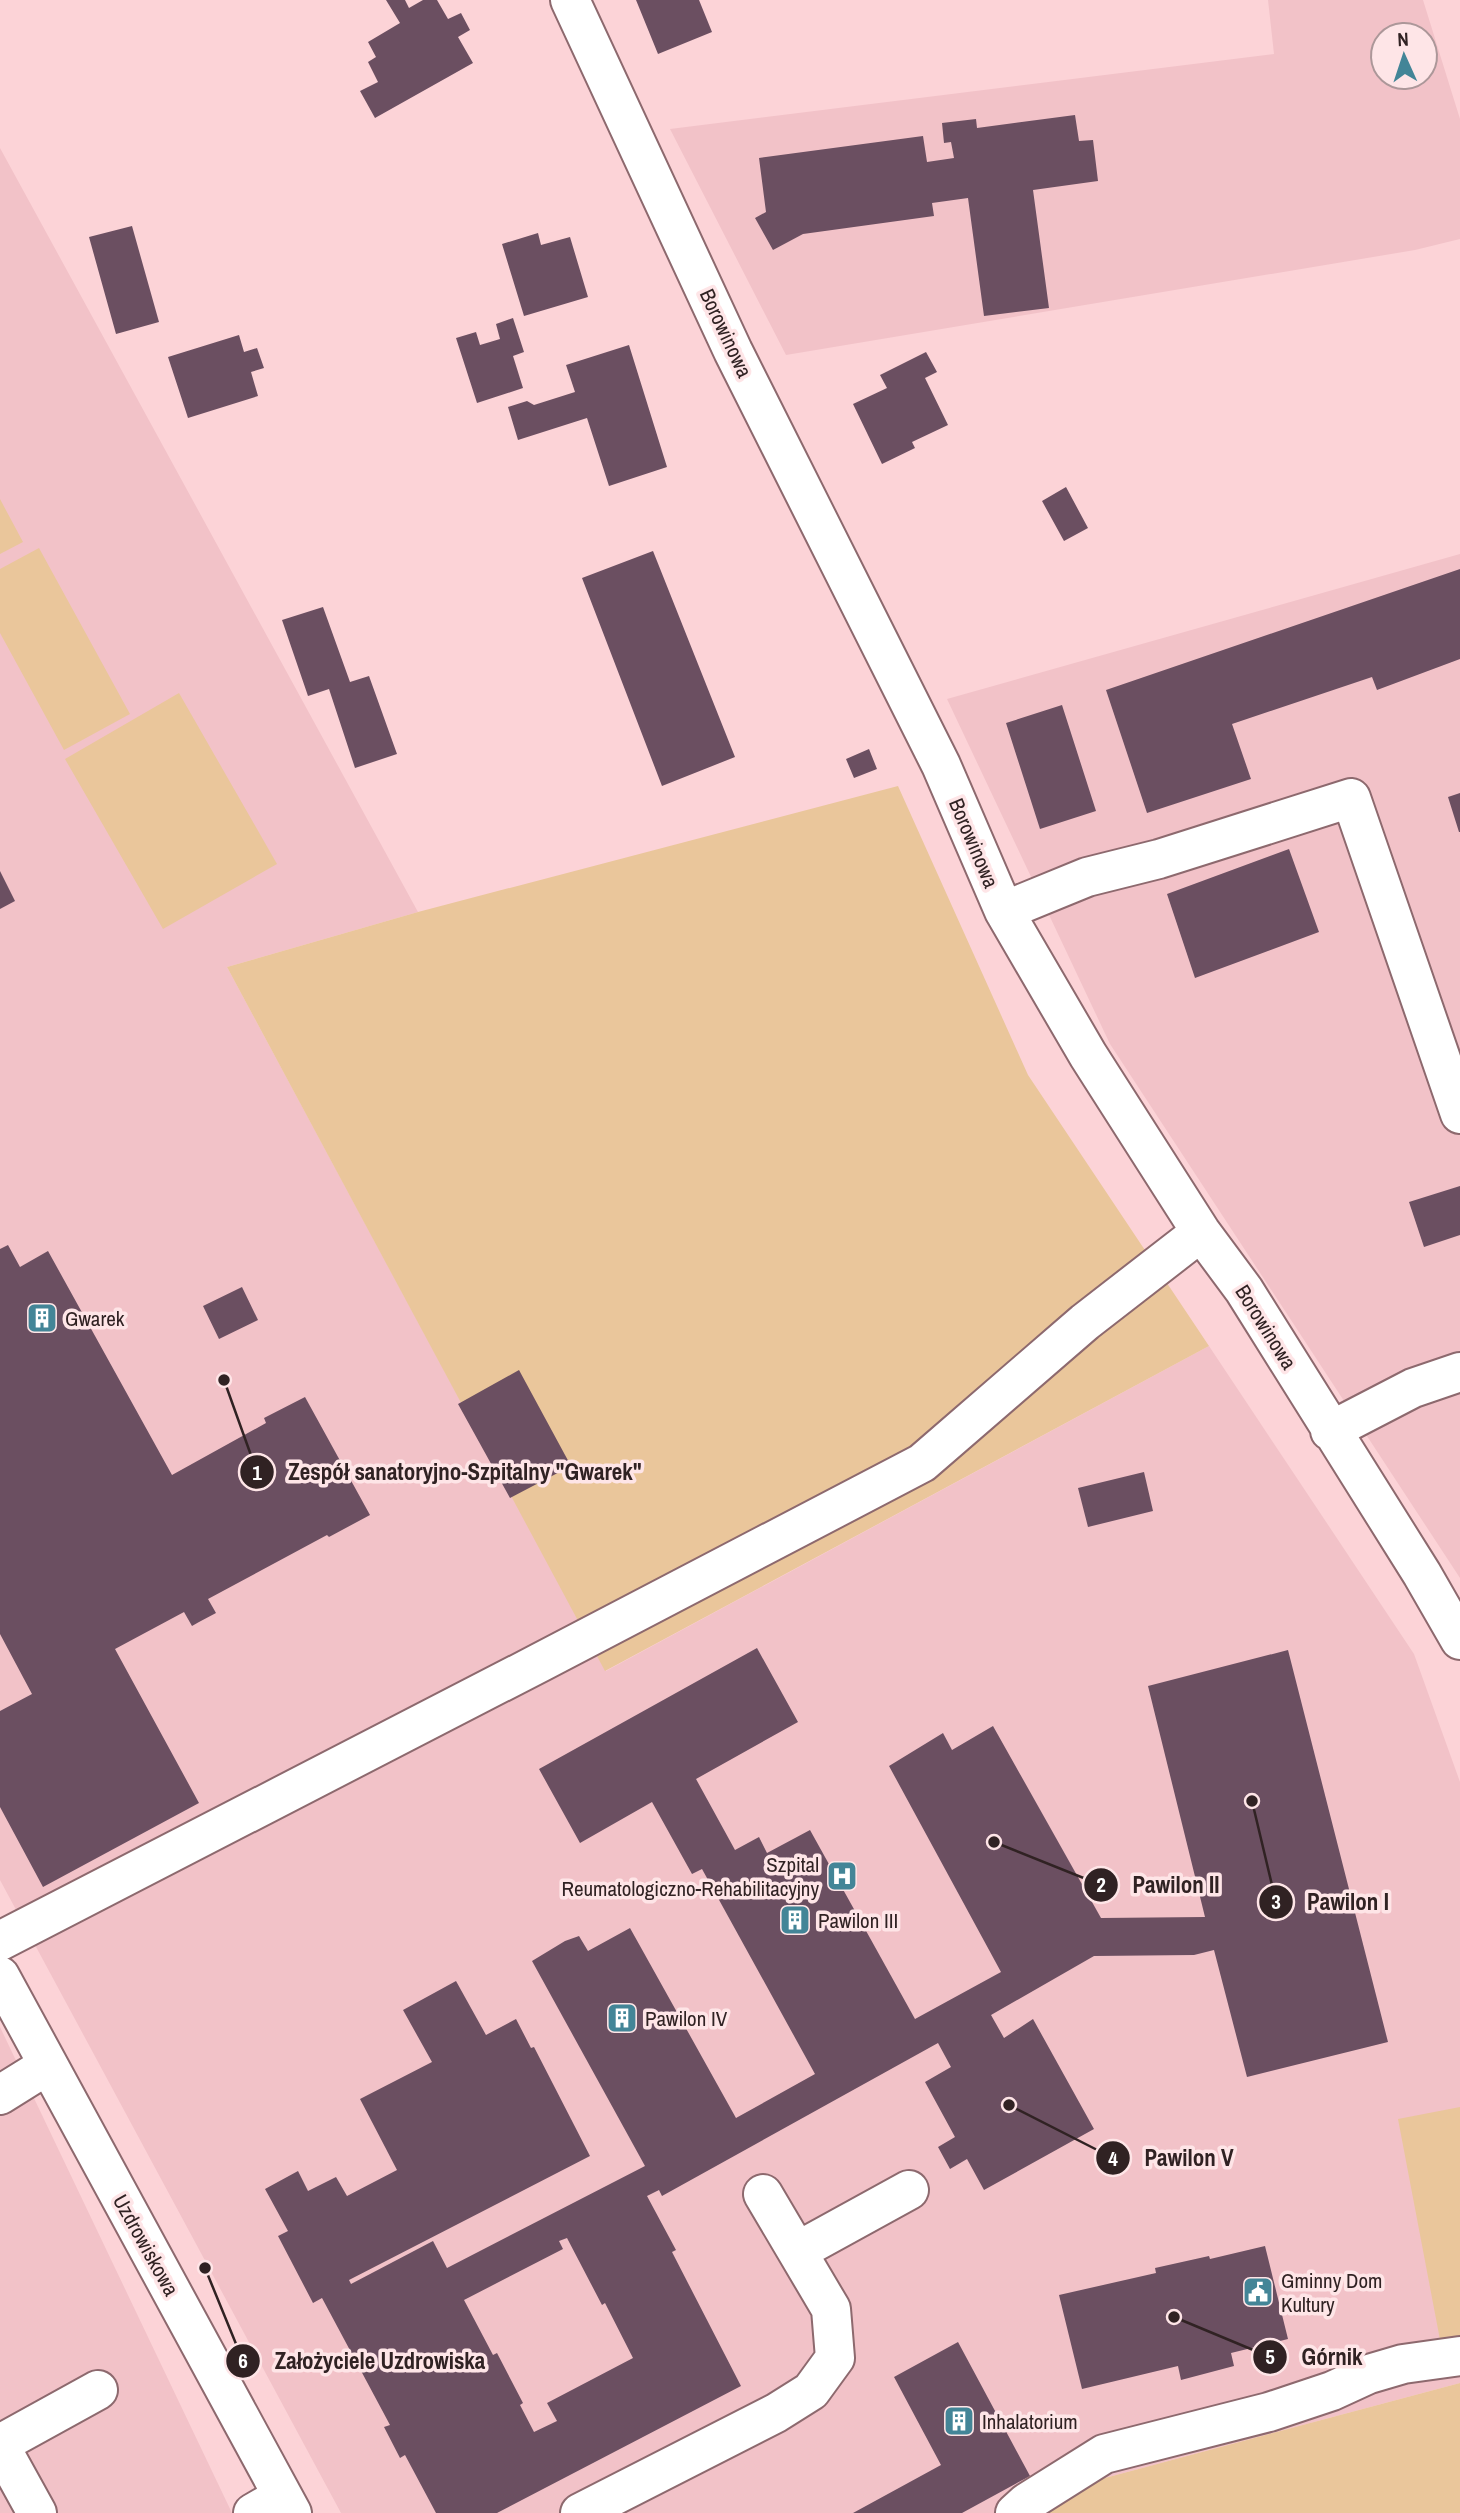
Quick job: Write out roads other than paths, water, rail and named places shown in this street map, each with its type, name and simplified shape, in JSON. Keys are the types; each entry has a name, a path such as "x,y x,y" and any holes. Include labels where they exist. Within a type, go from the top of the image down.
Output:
{"street":[{"name":"Borowinowa","path":"570,0 733,351 941,765 1004,911 1088,1055 1201,1233 1244,1290 1422,1574 1460,1640"},
{"path":"1004,911 1087,877 1159,859 1351,798 1460,1114"},
{"path":"0,1941 922,1462 1084,1322 1201,1233"},
{"path":"1330,1431 1413,1388 1460,1372"},
{"name":"Uzdrowiskowa","path":"0,1976 276,2507"},
{"path":"0,2095 48,2066"},
{"path":"798,2251 908,2190"},
{"path":"580,2513 776,2413 811,2391 835,2358 831,2309 763,2193"},
{"path":"1015,2513 1026,2502 1104,2454 1269,2412 1403,2364 1460,2356"},
{"path":"37,2513 0,2445 98,2390"}],"place":[{"name":"Gwarek","path":"42,1318"},
{"name":"Zespół sanatoryjno-Szpitalny \"Gwarek\"","path":"224,1380"},
{"name":"Pawilon I","path":"1252,1801"},
{"name":"Pawilon II","path":"994,1842"},
{"name":"Szpital Reumatologiczno-Rehabilitacyjny","path":"842,1876"},
{"name":"Pawilon III","path":"795,1920"},
{"name":"Pawilon IV","path":"622,2018"},
{"name":"Pawilon V","path":"1009,2105"},
{"name":"Założyciele Uzdrowiska","path":"205,2268"},
{"name":"Gminny Dom Kultury","path":"1258,2292"},
{"name":"Górnik","path":"1174,2317"},
{"name":"Inhalatorium","path":"959,2421"}]}
